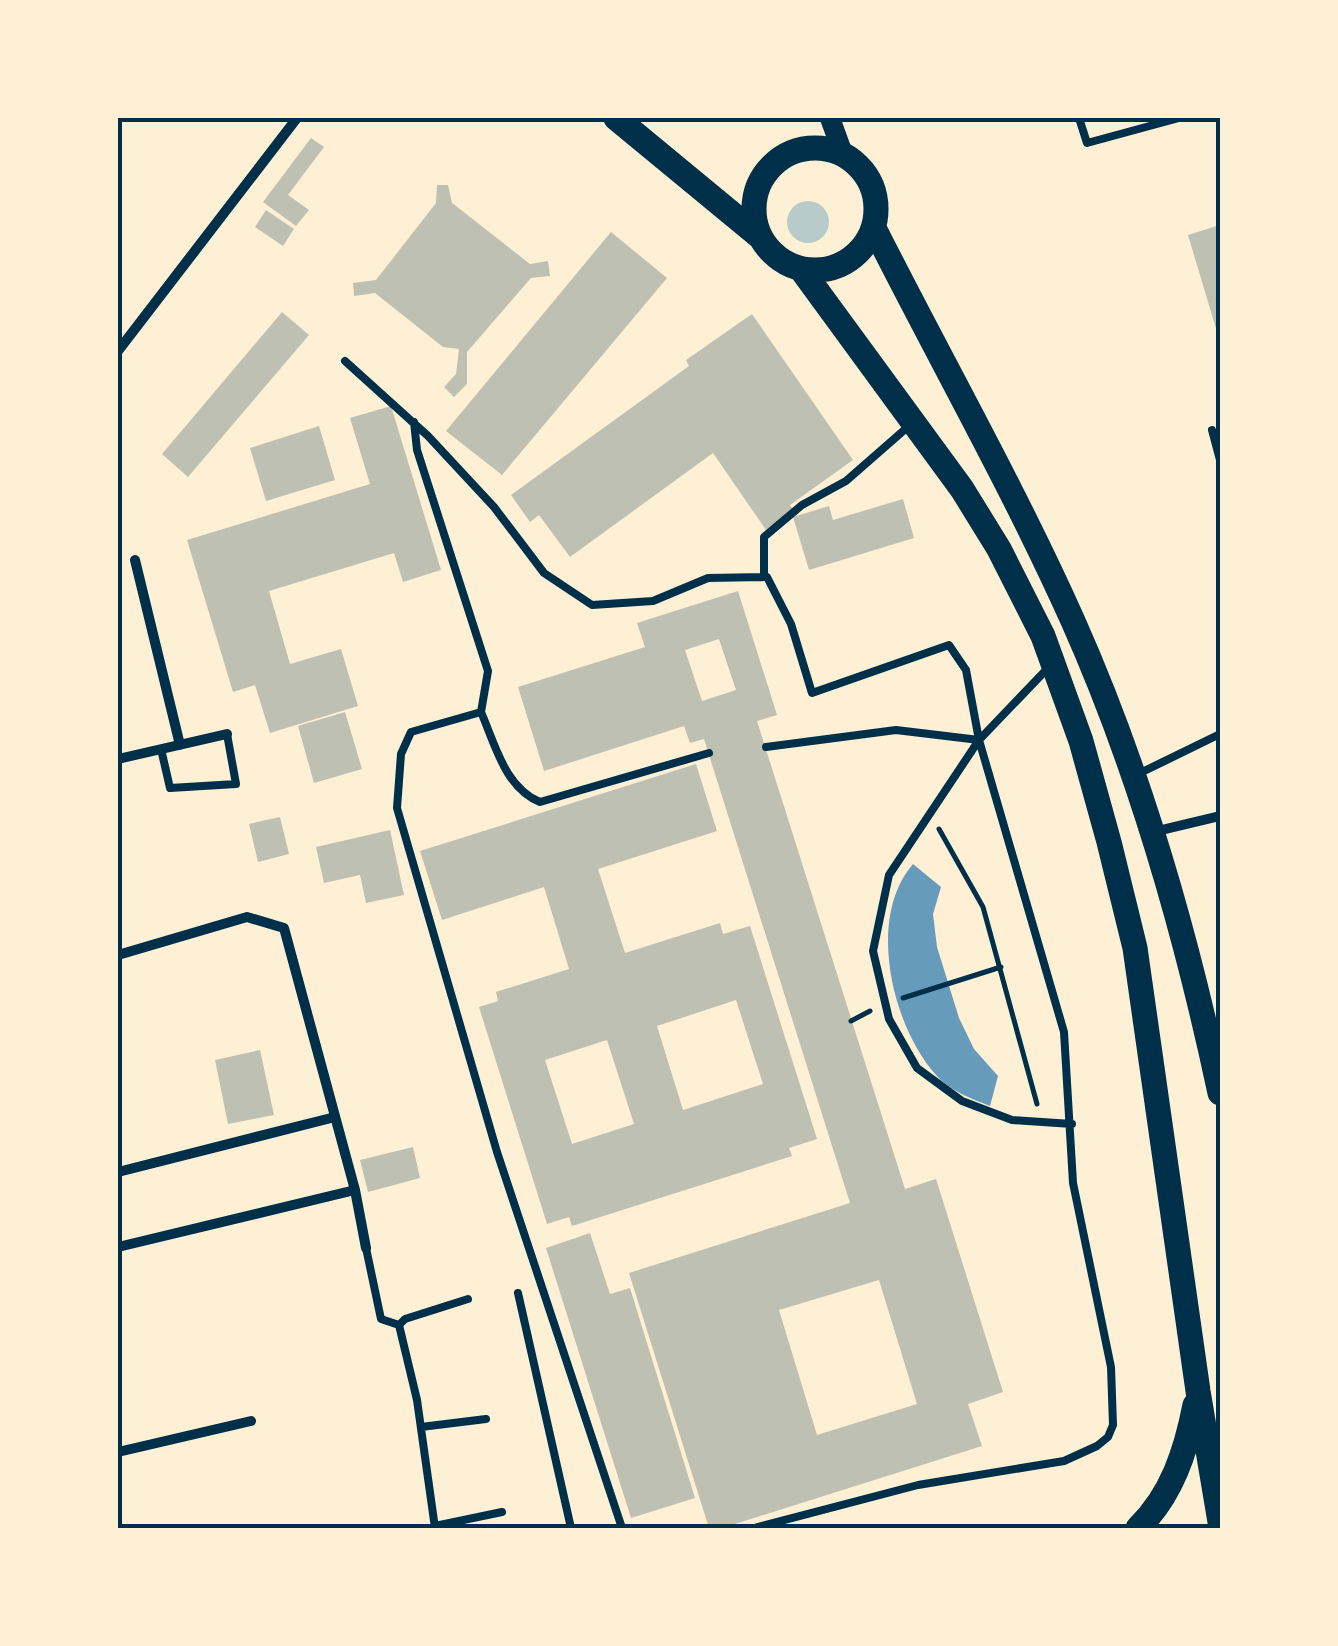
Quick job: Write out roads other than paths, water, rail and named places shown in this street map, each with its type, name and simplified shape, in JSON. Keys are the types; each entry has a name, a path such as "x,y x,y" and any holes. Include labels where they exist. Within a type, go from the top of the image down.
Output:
{"main road":[{"path":"616,118 759,236 784,262 800,269 818,271 836,266 853,258 866,244 877,209 874,188 862,168 843,154 816,147 793,152 772,164 756,192 753,216 759,236"},
{"path":"830,118 843,154"},
{"path":"874,228 1074,624 1151,832 1220,1093"},
{"path":"800,269 962,489 999,549 1043,636 1080,742 1110,842 1134,948 1198,1391 1214,1448 1220,1522"},
{"path":"1138,1528 1162,1500 1178,1469 1198,1391"}],"street":[{"path":"118,352 298,118"},
{"path":"135,560 180,745"},
{"path":"118,760 226,734"},
{"path":"1151,832 1220,816"},
{"path":"118,956 248,917 284,928 355,1190 366,1248"},
{"path":"118,1172 334,1117"},
{"path":"118,1247 355,1190"},
{"path":"118,1452 251,1421"}],"lane":[{"path":"1078,118 1087,143 1178,118"},
{"path":"345,361 414,422 494,507 544,572 592,605 653,601 708,578 764,577"},
{"path":"414,422 417,450 486,663 487,690 482,712 512,781 525,796 540,802 709,753"},
{"path":"754,1528 918,1485 1064,1461 1097,1446 1108,1437 1113,1425 1111,1367 1073,1183 1064,1032 979,740 966,670 949,645 812,692 791,624 764,577 764,537 802,505 846,481 913,422"},
{"path":"1212,430 1220,460"},
{"path":"1052,663 979,740 889,875 873,951 889,1018 918,1068 962,1101 1012,1120 1072,1124"},
{"path":"482,712 411,732 400,754 396,808 497,1152 622,1528"},
{"path":"766,747 896,730 979,740"},
{"path":"162,749 170,788 236,784 226,734"},
{"path":"1132,777 1220,734"},
{"path":"366,1248 381,1320 399,1325"},
{"path":"518,1293 570,1528"},
{"path":"399,1325 406,1319 468,1299"},
{"path":"399,1325 421,1427 435,1527 502,1512"},
{"path":"421,1427 486,1419"}],"water":[{"path":"913,864 941,887 933,914 937,947 959,1018 974,1049 998,1076 990,1106 954,1090 936,1075 920,1054 897,1001 888,942 891,913 899,887"}]}
